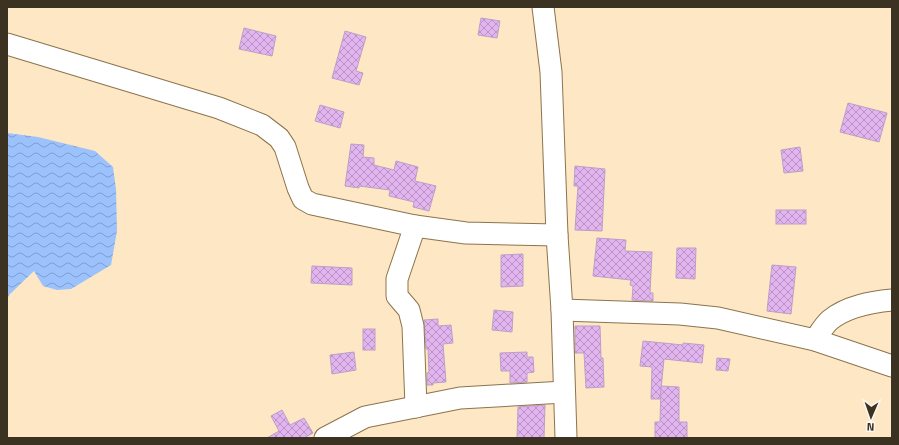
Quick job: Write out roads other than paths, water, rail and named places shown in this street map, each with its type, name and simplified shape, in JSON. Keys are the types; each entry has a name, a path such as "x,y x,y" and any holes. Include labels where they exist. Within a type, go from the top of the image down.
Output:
{"street":[{"path":"543,7 551,72 557,235 562,310 566,438"},
{"path":"7,44 219,108 262,125 279,138 285,147 303,199 312,204 415,226 466,233 557,235"},
{"path":"415,226 397,279 397,296 409,310 413,326 416,406"},
{"path":"815,340 829,320 845,311 871,302 892,300"},
{"path":"562,310 680,314 718,318 815,340 892,366"},
{"path":"325,438 365,417 416,406 460,398 564,392"}],"water":[{"path":"7,133 38,137 95,151 113,167 116,189 117,231 111,265 71,289 57,290 43,286 34,271 9,295 7,300"}]}
